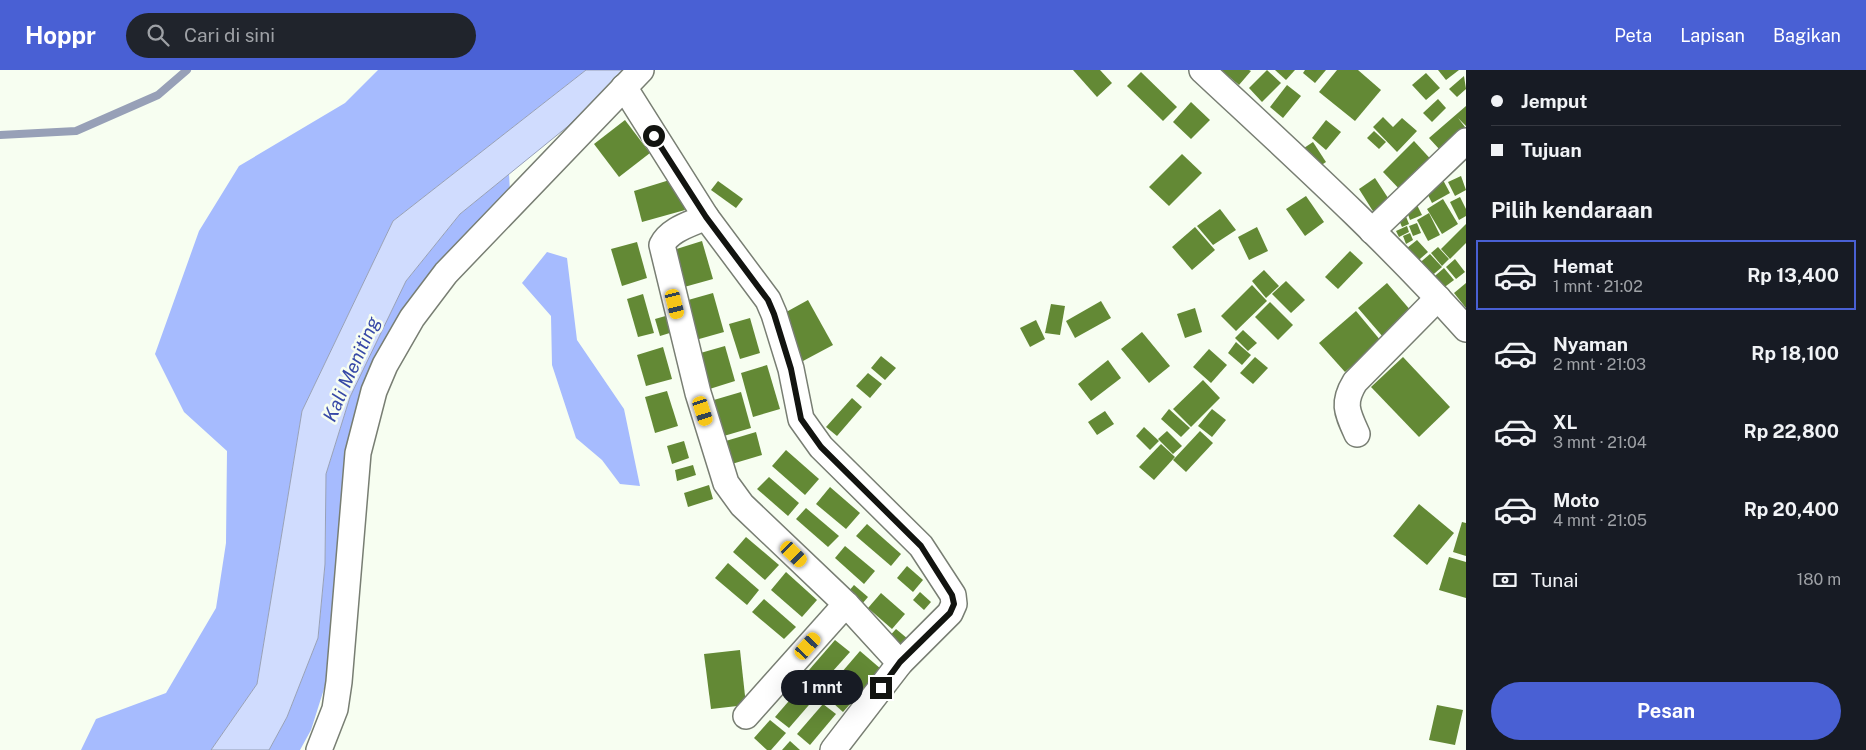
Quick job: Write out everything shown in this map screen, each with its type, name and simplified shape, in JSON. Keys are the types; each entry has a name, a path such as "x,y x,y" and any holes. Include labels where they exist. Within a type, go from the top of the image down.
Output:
{"street":[{"path":"1202,70 1372,230 1466,329"},
{"path":"319,750 335,709 339,682 358,453 374,392 385,365 412,318 440,280 632,78 706,217 768,300 791,369 801,419 807,430 821,447 921,546 952,595 954,604 950,613 900,662 833,750"},
{"path":"1372,230 1466,141"},
{"path":"706,217 671,233 666,237 662,245 698,393 726,483 742,505 846,604 900,662"},
{"path":"1357,434 1348,414 1348,394 1355,382 1438,298"},
{"path":"746,716 846,604"}],"shaded area":[{"path":"378,70 586,70 393,221 302,411 257,684 211,750 81,750 96,719 166,693 216,608 226,543 227,451 184,412 155,354 199,231 239,166 345,103"},
{"path":"509,174 510,192 378,363 330,670 311,730 300,750 269,750 287,717 318,638 325,564 326,474 350,397 406,281 460,214"},
{"path":"547,252 567,258 577,340 624,409 640,486 620,484 602,460 576,438 552,365 551,316 522,283"}],"water":[{"name":"Kali Meniting","path":"586,70 625,70 567,127 460,214 406,281 350,397 326,474 325,564 318,638 287,717 269,750 211,750 257,684 302,411 393,221"}],"building":[{"path":"1073,70 1100,70 1112,83 1097,97"},
{"path":"1221,70 1249,70 1251,71 1239,85"},
{"path":"1267,70 1281,83 1262,102 1249,88"},
{"path":"1275,70 1295,70 1286,80"},
{"path":"1305,70 1326,70 1315,83 1303,73"},
{"path":"1337,70 1358,70 1381,90 1355,121 1319,92"},
{"path":"1438,70 1459,70 1446,80"},
{"path":"1141,72 1177,107 1163,121 1127,86"},
{"path":"1426,73 1440,88 1426,100 1412,85"},
{"path":"1464,76 1466,89 1457,97 1449,89"},
{"path":"1287,85 1301,96 1283,118 1270,107"},
{"path":"1438,99 1446,108 1432,122 1423,113"},
{"path":"1191,102 1210,120 1191,139 1173,122"},
{"path":"1466,106 1466,126 1458,118 1465,127 1440,150 1429,138"},
{"path":"1383,117 1393,127 1402,118 1417,131 1397,152 1373,127"},
{"path":"625,120 650,153 619,177 594,144"},
{"path":"1326,120 1341,132 1326,150 1312,138"},
{"path":"1374,131 1386,142 1379,149 1367,138"},
{"path":"1414,141 1436,165 1405,195 1383,172"},
{"path":"1313,142 1326,162 1314,170 1301,150"},
{"path":"1182,154 1202,173 1169,206 1149,187"},
{"path":"1461,176 1466,190 1455,196 1448,182"},
{"path":"676,178 685,210 642,222 634,191"},
{"path":"1375,178 1392,204 1376,216 1359,189"},
{"path":"1443,180 1450,193 1432,203 1425,189"},
{"path":"718,181 743,199 736,208 711,190"},
{"path":"1306,196 1324,222 1305,236 1286,209"},
{"path":"1460,197 1466,209 1466,216 1459,220 1450,202"},
{"path":"1443,199 1458,224 1442,234 1427,209"},
{"path":"1417,205 1422,215 1410,220 1406,209"},
{"path":"1220,209 1236,230 1213,245 1197,226"},
{"path":"1429,213 1440,235 1428,241 1417,220"},
{"path":"1405,214 1409,224 1402,227 1398,218"},
{"path":"1417,223 1421,233 1413,236 1409,226"},
{"path":"1466,224 1466,243 1450,259 1441,249"},
{"path":"1407,226 1409,232 1399,237 1396,231"},
{"path":"1195,227 1215,250 1192,270 1172,247"},
{"path":"1257,227 1268,251 1249,260 1238,237"},
{"path":"1410,233 1413,240 1406,244 1403,236"},
{"path":"1417,240 1428,252 1413,265 1402,252"},
{"path":"702,241 713,279 677,289 667,252"},
{"path":"637,242 647,278 622,286 611,249"},
{"path":"1438,247 1449,259 1442,266 1431,253"},
{"path":"1350,251 1363,263 1338,289 1325,277"},
{"path":"1430,254 1442,267 1428,279 1416,266"},
{"path":"1455,259 1465,272 1456,279 1446,267"},
{"path":"1444,268 1454,280 1438,292 1429,281"},
{"path":"1264,270 1279,286 1266,298 1252,281"},
{"path":"1286,281 1305,300 1291,313 1272,294"},
{"path":"1387,283 1412,312 1383,337 1358,308"},
{"path":"1466,283 1466,308 1454,293"},
{"path":"1252,285 1267,301 1236,331 1221,316"},
{"path":"713,293 724,332 692,341 681,302"},
{"path":"643,294 654,333 638,337 627,299"},
{"path":"808,300 833,345 803,361 779,316"},
{"path":"1101,301 1111,318 1075,338 1066,321"},
{"path":"1270,302 1293,325 1278,340 1255,317"},
{"path":"1051,304 1065,306 1060,335 1045,333"},
{"path":"1195,308 1202,332 1185,338 1177,314"},
{"path":"1356,311 1381,341 1345,372 1319,343"},
{"path":"669,315 673,332 660,336 655,319"},
{"path":"750,318 760,353 740,359 729,324"},
{"path":"1036,320 1045,339 1030,347 1020,328"},
{"path":"1243,330 1257,343 1248,351 1235,338"},
{"path":"1142,332 1170,366 1149,383 1121,349"},
{"path":"1236,342 1251,355 1242,365 1228,353"},
{"path":"725,346 735,381 700,392 690,356"},
{"path":"663,347 672,379 646,386 637,355"},
{"path":"1209,349 1227,365 1211,383 1193,367"},
{"path":"881,356 896,368 885,380 871,368"},
{"path":"1255,357 1268,368 1253,384 1240,373"},
{"path":"1403,357 1450,407 1419,437 1371,387"},
{"path":"1108,360 1121,378 1091,401 1078,384"},
{"path":"767,365 780,409 753,417 741,373"},
{"path":"868,373 882,384 870,398 856,386"},
{"path":"1203,380 1220,398 1191,427 1173,409"},
{"path":"667,391 678,426 655,433 645,397"},
{"path":"741,392 751,428 717,438 707,402"},
{"path":"852,398 862,407 837,436 826,427"},
{"path":"1169,409 1190,428 1181,437 1161,419"},
{"path":"1212,409 1226,420 1212,437 1198,426"},
{"path":"1105,411 1114,424 1097,435 1088,422"},
{"path":"1144,427 1159,441 1150,450 1136,436"},
{"path":"1167,431 1182,446 1173,454 1158,439"},
{"path":"1200,431 1213,443 1186,472 1173,460"},
{"path":"756,432 762,455 725,466 719,443"},
{"path":"684,441 689,458 672,464 667,446"},
{"path":"1161,444 1175,457 1154,480 1139,467"},
{"path":"786,450 819,479 805,495 772,466"},
{"path":"693,465 696,475 677,481 675,470"},
{"path":"769,477 799,503 788,516 757,489"},
{"path":"709,485 713,499 688,507 684,493"},
{"path":"830,487 860,513 846,529 816,504"},
{"path":"1419,504 1454,533 1427,565 1393,536"},
{"path":"806,508 839,536 828,547 796,519"},
{"path":"1462,522 1466,523 1466,556 1453,552"},
{"path":"867,524 901,554 891,566 856,536"},
{"path":"746,537 779,565 765,580 733,552"},
{"path":"845,546 875,571 864,584 835,558"},
{"path":"1449,557 1466,562 1466,598 1439,590"},
{"path":"728,563 759,590 747,605 715,578"},
{"path":"907,566 923,580 913,592 897,578"},
{"path":"786,572 817,600 802,617 771,590"},
{"path":"854,585 868,597 862,604 848,592"},
{"path":"920,592 931,602 924,610 913,600"},
{"path":"881,593 905,614 892,629 868,608"},
{"path":"764,599 796,627 784,639 752,612"},
{"path":"896,629 908,639 899,649 887,639"},
{"path":"835,640 850,652 823,682 809,670"},
{"path":"740,650 746,705 711,709 704,654"},
{"path":"860,651 881,669 843,712 823,694"},
{"path":"801,687 815,698 789,728 775,717"},
{"path":"823,704 836,714 810,745 797,734"},
{"path":"1437,705 1463,710 1455,745 1429,740"},
{"path":"770,720 786,733 771,750 767,750 754,738"},
{"path":"790,741 800,750 782,750"}],"waterway":[{"path":"0,135 76,131 158,95 187,70"}],"route":[{"path":"654,136 706,217 768,300 791,369 801,419 807,430 821,447 921,546 945,581 952,595 954,604 950,613 900,662 881,688"}]}
